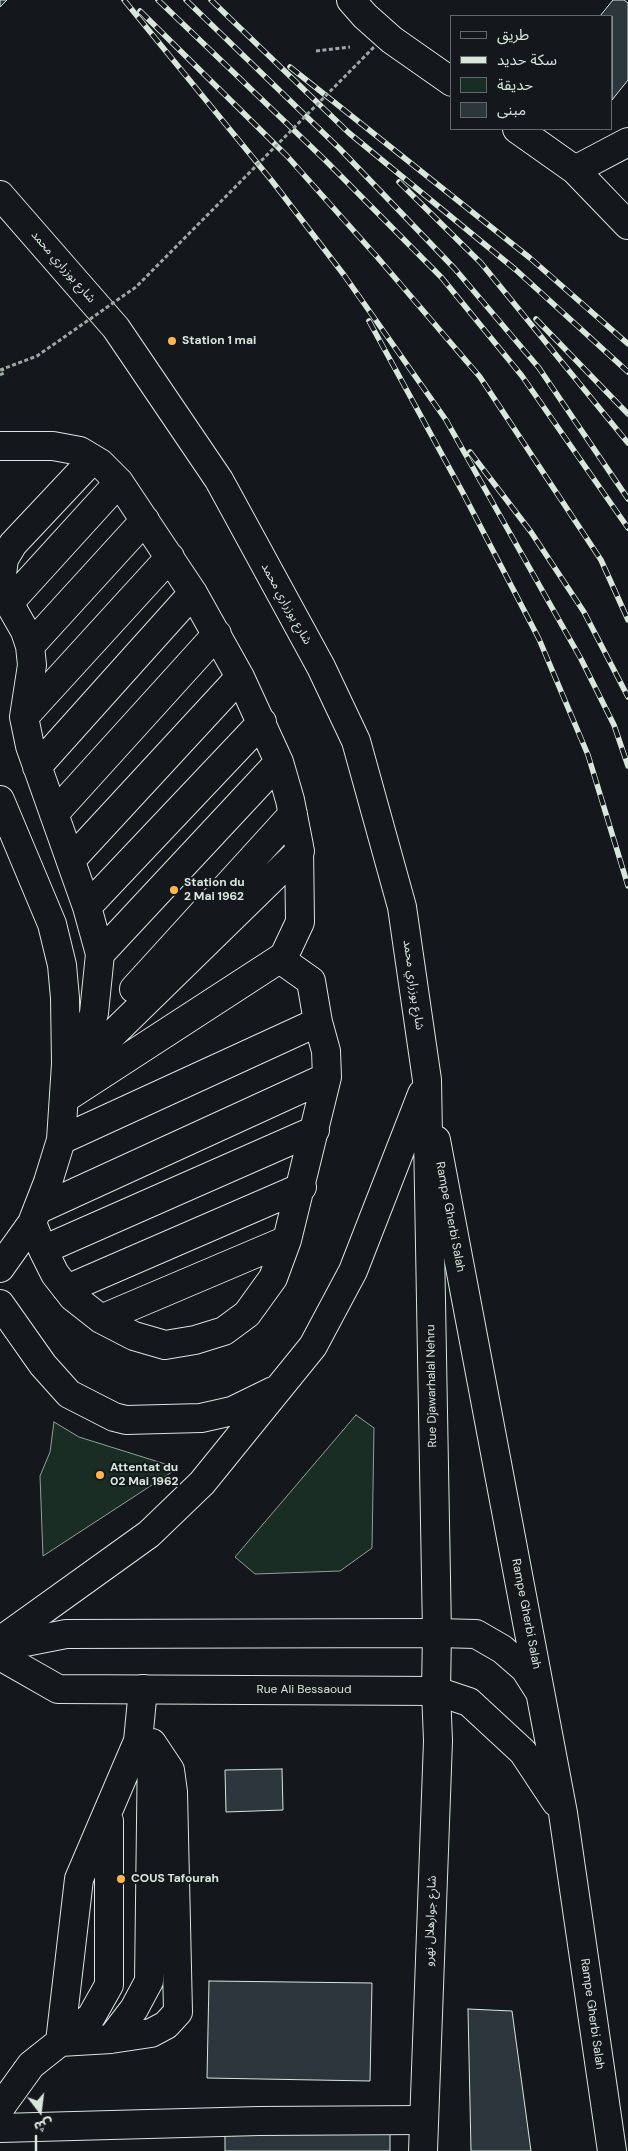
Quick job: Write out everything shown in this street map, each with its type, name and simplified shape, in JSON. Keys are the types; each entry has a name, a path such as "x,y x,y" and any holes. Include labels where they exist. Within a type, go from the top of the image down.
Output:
{"main road":[{"path":"351,0 365,16 392,40 450,81"},
{"path":"518,130 575,170 628,225"},
{"path":"575,170 628,142"},
{"name":"شارع بوزراري محمد","path":"0,195 116,328 145,370 219,480 321,667 356,741 402,907 427,1080"},
{"path":"0,446 53,446 80,451 93,459 119,482 193,593 240,677 279,762 300,851 300,922 284,956 64,1099"},
{"path":"64,1099 76,1070 94,1013 100,954 87,907 30,746 24,717 32,666 30,646 25,631 8,603 1,582 4,559 13,544 93,459"},
{"path":"8,603 119,482"},
{"path":"30,646 145,520"},
{"path":"24,717 170,557"},
{"path":"37,767 193,593"},
{"path":"54,814 217,634"},
{"path":"71,860 240,677"},
{"path":"87,907 262,722"},
{"path":"100,954 279,762"},
{"path":"0,800 52,924 62,965 65,998 64,1099 61,1140 35,1217 0,1268"},
{"path":"85,1043 292,814"},
{"path":"76,1070 300,851"},
{"path":"35,1217 43,1250 55,1274 66,1289 73,1297 101,1319 134,1336 165,1345 195,1340 224,1331 247,1314 273,1278 288,1240 327,1077 326,1051 318,1022 311,982 280,959"},
{"path":"61,1140 318,1022"},
{"path":"35,1217 327,1077"},
{"path":"0,1641 149,1534 202,1483 313,1346 353,1271 427,1080"},
{"name":"Rue Djawarhalal Nehru","path":"427,1080 437,1633 436,1691"},
{"name":"Rampe Gherbi Salah","path":"427,1080 440,1164 542,1694 563,1813 612,2151"},
{"path":"43,1250 315,1130"},
{"path":"66,1289 302,1187"},
{"path":"101,1319 288,1240"},
{"path":"0,1304 43,1365 69,1394 114,1417 126,1420 201,1418 232,1411 280,1387"},
{"path":"0,1647 66,1634 476,1634 502,1649 525,1669 542,1694"},
{"name":"Rue Ali Bessaoud","path":"0,1656 58,1689 436,1691 469,1702 523,1752 563,1813"},
{"path":"111,2039 134,2009 149,1981 143,1689"},
{"name":"شارع جوارهلال نهرو","path":"423,2151 438,1741 436,1691"},
{"path":"60,2042 79,1879 109,1808 145,1742"},
{"path":"60,2042 111,2039 151,2033 166,2025 178,2012 173,1792 170,1770 145,1742"},
{"path":"0,2108 31,2065 91,2017 109,1985 109,1808"},
{"path":"0,2128 346,2126 423,2120"}],"path":[{"path":"1,372 37,356 136,287 376,45 367,46"},
{"path":"316,51 359,46"}],"green space":[{"path":"356,1415 374,1428 372,1548 340,1571 255,1574 235,1557"},
{"path":"54,1422 79,1437 178,1468 43,1556 40,1476 50,1452"}],"building":[{"path":"0,0 7,0 0,7"},
{"path":"613,0 624,0 628,3 628,80 613,99 613,15 601,15"},
{"path":"282,1769 283,1810 226,1812 225,1770"},
{"path":"209,1981 372,1983 370,2081 207,2078"},
{"path":"468,2009 512,2011 531,2151 471,2151"},
{"path":"225,2131 390,2131 390,2151 225,2151"}],"railway":[{"path":"124,0 272,181 344,275 446,420 581,659 614,725 628,766"},
{"path":"158,0 326,161 442,278 522,376 628,528"},
{"path":"186,0 340,149 455,269 539,368 628,499"},
{"path":"211,0 349,133 516,270 628,372"},
{"path":"140,11 287,156 480,377 601,560 628,620"},
{"path":"290,67 530,258 628,344"},
{"path":"399,182 481,263 628,443"},
{"path":"536,319 628,414"},
{"path":"369,321 463,493 539,639 588,755 628,886"},
{"path":"470,452 531,532 584,612 628,697"}],"wall":[{"path":"36,2136 36,2151"}],"place":[{"name":"Station 1 mai","path":"172,341"},
{"name":"Station du 2 Mai 1962","path":"174,890"},
{"name":"Attentat du 02 Mai 1962","path":"100,1475"},
{"name":"COUS Tafourah","path":"121,1879"}]}
